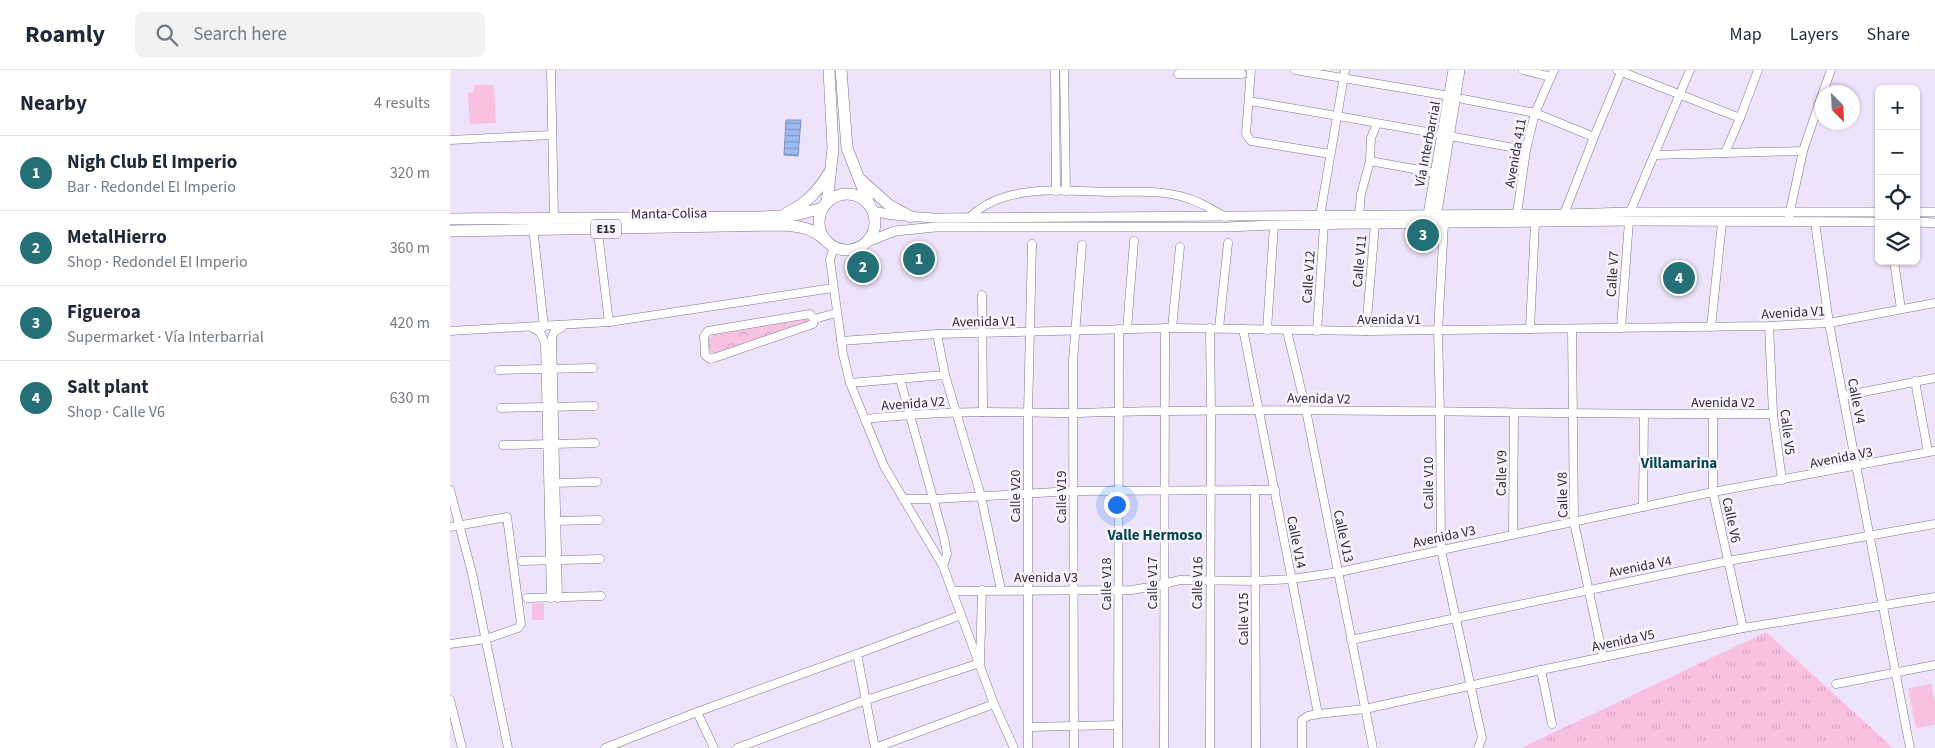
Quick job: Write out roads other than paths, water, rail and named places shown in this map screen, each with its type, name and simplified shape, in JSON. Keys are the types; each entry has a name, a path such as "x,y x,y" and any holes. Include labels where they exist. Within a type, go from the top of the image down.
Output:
{"highway":[{"path":"824,239 819,224 825,205 833,148 830,70"},
{"path":"834,247 841,250 855,249 867,242 874,228 872,209 847,148 841,70"},
{"path":"782,216 800,207 813,196 831,169"},
{"path":"857,175 884,201 911,217"},
{"name":"E15","path":"825,205 842,195 850,194 865,201 872,209"},
{"name":"Manta-Colisa","path":"450,220 533,225 554,219 597,224 782,216 806,213 825,205"},
{"name":"Manta-Colisa","path":"450,231 533,225 782,225 800,226 810,229 824,239"},
{"name":"E15","path":"824,239 834,247"}],"main road":[{"name":"Vía Interbarrial","path":"1434,220 1453,70"},
{"name":"Vía Interbarrial","path":"1434,220 1436,173 1460,70"},
{"path":"872,209 911,217 1225,216 1375,224 1517,214 1564,214 1722,222 1875,212"},
{"path":"1920,212 1935,212"},
{"path":"867,242 895,231 935,227 1227,227 1274,225 1359,215 1434,220 1535,223 1629,217 1789,218 1815,222 1875,222"},
{"path":"1920,222 1935,223"}],"street":[{"path":"551,70 554,219"},
{"path":"1055,70 1056,191"},
{"path":"1064,70 1066,191"},
{"path":"1251,70 1246,134 1251,141 1330,154"},
{"path":"1295,70 1345,74 1450,96"},
{"path":"1523,70 1552,73"},
{"path":"1564,214 1620,70 1740,118"},
{"name":"Calle V7","path":"1621,328 1629,217 1690,70"},
{"path":"1725,153 1758,70"},
{"path":"1826,85 1832,70"},
{"path":"1178,74 1193,72 1242,74"},
{"name":"Avenida 411","path":"1517,214 1526,150 1535,113 1552,73"},
{"name":"Calle V12","path":"1317,331 1322,220 1330,154 1345,74"},
{"path":"1463,99 1535,113 1594,137"},
{"path":"1249,101 1337,115 1377,124 1526,150"},
{"path":"1789,218 1803,151 1815,117"},
{"path":"1359,215 1361,194 1370,161 1371,138 1377,124"},
{"path":"450,140 551,135"},
{"path":"1654,155 1803,151"},
{"path":"1370,161 1436,173"},
{"path":"969,218 992,201 1007,196 1056,191 1156,192 1178,195 1201,202 1225,216"},
{"name":"Calle V10","path":"1434,220 1440,413 1441,550 1482,738 1478,748"},
{"path":"1711,327 1722,222"},
{"name":"Calle V4","path":"1815,222 1829,323 1910,748"},
{"path":"1530,329 1535,223"},
{"path":"597,224 610,322"},
{"name":"Calle V11","path":"1366,331 1375,224"},
{"path":"533,225 544,327"},
{"path":"1267,330 1274,225"},
{"name":"Calle V18","path":"1118,748 1119,411 1123,329 1134,241"},
{"path":"1219,328 1228,243"},
{"name":"Calle V20","path":"1028,748 1028,413 1032,244"},
{"name":"Calle V19","path":"1074,748 1073,413 1082,245"},
{"path":"834,247 830,260 833,288 850,383 884,466 943,566 994,704 1014,748"},
{"name":"Calle V17","path":"1164,748 1165,410 1169,328 1180,247"},
{"path":"1895,265 1901,309"},
{"path":"450,331 610,322 833,288"},
{"path":"982,295 983,412"},
{"name":"Avenida V1","path":"841,341 937,334 1169,328 1438,331 1769,326 1829,323 1935,303"},
{"path":"814,319 810,314 708,331 704,335 705,355 710,359 714,358 812,324 814,319 836,313"},
{"path":"555,598 548,344 552,334 565,325"},
{"name":"Calle V5","path":"1769,326 1773,414 1782,480"},
{"path":"530,328 543,335 548,344"},
{"name":"Calle V16","path":"1210,328 1212,410 1210,748"},
{"name":"Calle V14","path":"1243,329 1318,714"},
{"name":"Calle V8","path":"1572,329 1574,522 1602,657"},
{"name":"Calle V13","path":"1287,330 1306,410 1373,748"},
{"path":"937,334 945,375 981,496 1001,590"},
{"path":"499,370 593,368"},
{"path":"850,383 945,375"},
{"path":"1843,396 1935,378"},
{"path":"900,379 944,538 947,554 943,566"},
{"path":"1915,382 1932,452"},
{"path":"501,408 594,406"},
{"name":"Avenida V2","path":"865,419 910,414 957,412 1073,413 1165,410 1773,414"},
{"name":"Calle V9","path":"1513,534 1514,413"},
{"path":"1643,507 1644,414"},
{"name":"Calle V6","path":"1713,414 1713,492 1743,628"},
{"path":"503,446 595,443"},
{"name":"Avenida V3","path":"952,591 1119,590 1144,588 1180,580 1256,581 1292,579 1338,572 1713,492 1932,452"},
{"path":"552,483 597,482"},
{"path":"450,490 460,525 486,639 508,748"},
{"name":"Calle V15","path":"1255,490 1256,748"},
{"path":"903,499 1073,491 1275,490"},
{"path":"450,527 507,517 521,624 518,628 486,639 450,644"},
{"path":"553,521 599,520"},
{"name":"Avenida V4","path":"1351,640 1728,561 1935,524"},
{"path":"522,561 600,559"},
{"path":"980,663 982,590"},
{"path":"527,598 601,596"},
{"name":"Avenida V5","path":"1318,714 1365,709 1743,628 1935,597"},
{"path":"606,748 697,712 961,615"},
{"path":"857,654 875,748 994,704"},
{"path":"737,748 866,700 980,663"},
{"path":"1836,684 1935,665"},
{"path":"1541,670 1552,724"},
{"path":"450,700 462,748"},
{"path":"697,712 714,748"},
{"path":"1302,748 1302,720 1308,716 1318,714"},
{"path":"1029,726 1118,725"}],"water":[{"path":"786,120 801,120 798,156 784,155"}],"place":[{"name":"Figueroa","path":"1423,235"},
{"name":"Nigh Club El Imperio","path":"919,259"},
{"name":"MetalHierro","path":"863,267"},
{"name":"Salt plant","path":"1679,278"}],"district":[{"name":"Villamarina","path":"1679,463"},
{"name":"Valle Hermoso","path":"1155,535"}]}
